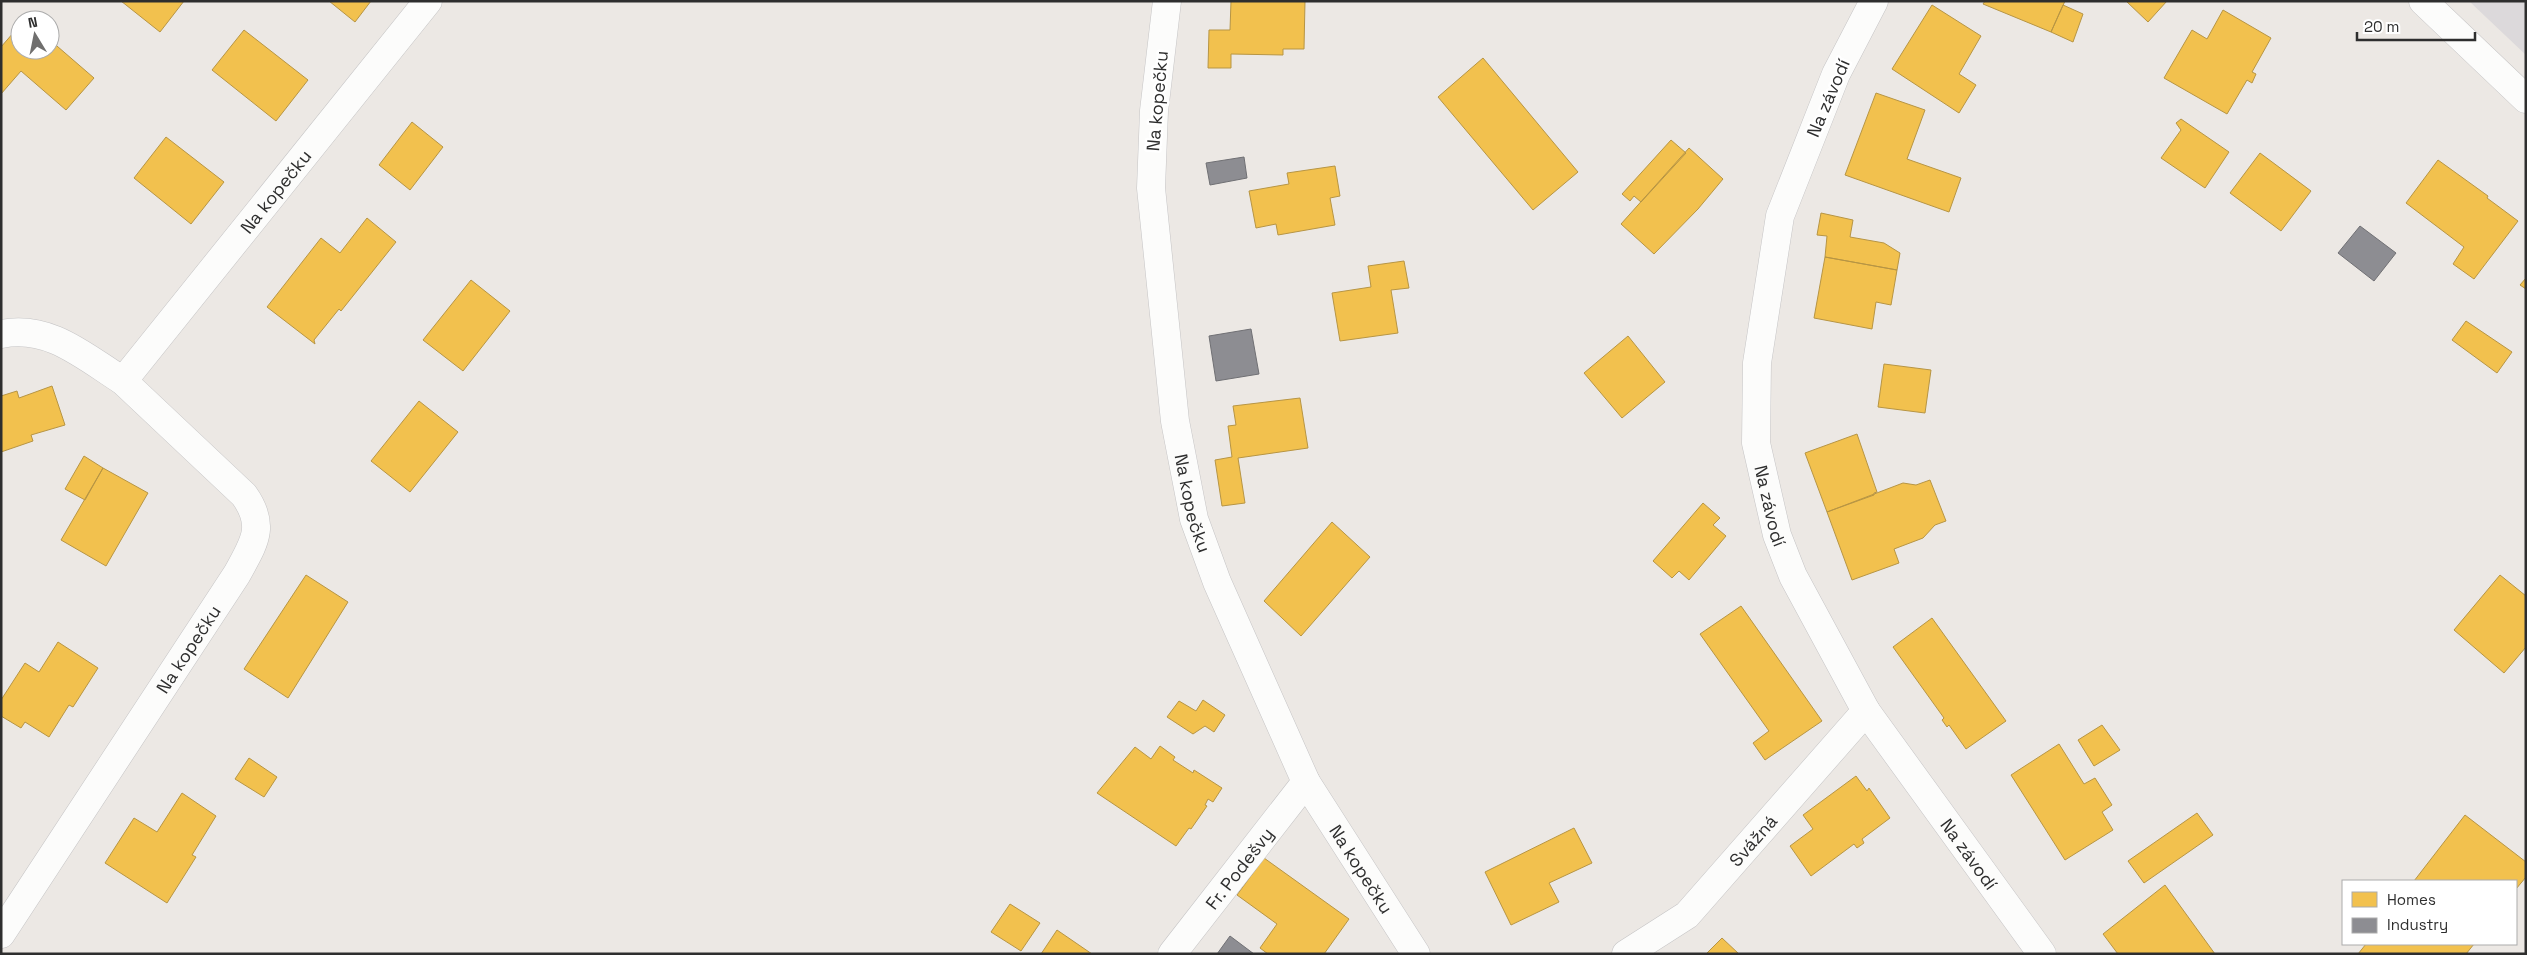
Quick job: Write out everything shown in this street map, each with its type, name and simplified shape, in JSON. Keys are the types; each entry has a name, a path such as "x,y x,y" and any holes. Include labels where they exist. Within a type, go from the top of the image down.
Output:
{"street":[{"name":"Na kopečku","path":"123,381 428,1"},
{"name":"Na kopečku","path":"1167,1 1154,111 1151,188 1175,421 1194,520 1210,564 1306,782 1416,954"},
{"name":"Na závodí","path":"1874,1 1836,74 1780,216 1757,363 1756,443 1777,535 1793,576 1866,711 2042,954"},
{"path":"2423,1 2526,99"},
{"name":"Na kopečku","path":"1,334 24,331 44,334 123,381 244,495 255,515 257,529 255,540 237,574 1,934"},
{"name":"Svážná","path":"1626,954 1687,915 1866,711"},
{"name":"Fr. Podešvy","path":"1172,954 1306,782"}],"shaded area":[{"path":"2469,1 2526,1 2526,55"}],"building: Homes":[{"path":"121,1 184,1 160,32"},
{"path":"329,1 371,1 355,22"},
{"path":"1231,1 1305,1 1304,49 1283,49 1283,55 1231,54 1231,68 1208,68 1209,30 1230,30"},
{"path":"1985,1 2065,1 2051,32 1983,4"},
{"path":"2126,1 2167,1 2148,22"},
{"path":"1932,5 1981,36 1959,74 1976,85 1959,113 1892,69"},
{"path":"2063,5 2083,14 2073,42 2051,32"},
{"path":"2223,10 2271,38 2252,72 2256,74 2252,83 2247,80 2227,114 2164,78 2192,30 2207,39"},
{"path":"244,30 308,80 276,121 212,70"},
{"path":"10,37 10,60 60,60 60,49 94,78 66,110 21,71 1,94 1,47"},
{"path":"1483,58 1578,172 1533,210 1438,97"},
{"path":"1876,93 1925,110 1907,159 1961,178 1949,212 1845,175"},
{"path":"2181,119 2229,152 2205,188 2161,158 2181,130 2176,123"},
{"path":"412,122 443,147 410,190 379,165"},
{"path":"166,137 224,182 191,224 134,178"},
{"path":"1671,140 1686,153 1641,202 1634,196 1630,201 1622,194"},
{"path":"1689,148 1723,179 1698,209 1654,254 1621,224"},
{"path":"2260,153 2311,191 2281,231 2230,193"},
{"path":"2438,160 2488,196 2487,198 2518,221 2474,279 2453,264 2464,247 2406,203"},
{"path":"1335,166 1340,196 1330,198 1335,225 1278,235 1276,224 1256,228 1249,191 1289,184 1287,173"},
{"path":"1821,213 1853,220 1850,237 1884,243 1900,253 1897,270 1825,257 1827,236 1817,235"},
{"path":"367,218 396,242 341,311 339,309 314,340 315,344 267,307 321,238 340,253"},
{"path":"1825,257 1897,270 1891,305 1876,302 1872,329 1814,318"},
{"path":"1404,261 1409,288 1391,290 1398,333 1340,341 1332,293 1371,287 1368,266"},
{"path":"2526,278 2526,289 2520,285"},
{"path":"471,280 510,311 463,371 423,340"},
{"path":"2466,321 2512,352 2497,373 2452,340"},
{"path":"1628,336 1665,382 1622,418 1584,373"},
{"path":"1884,364 1931,370 1925,413 1878,407"},
{"path":"52,386 65,425 31,435 33,441 1,452 1,396 17,391 19,398"},
{"path":"1300,398 1308,448 1238,458 1245,503 1222,506 1215,460 1232,457 1228,426 1236,425 1233,406"},
{"path":"419,401 458,432 410,492 371,461"},
{"path":"1857,434 1877,492 1874,495 1827,512 1805,453"},
{"path":"84,456 103,468 85,500 65,489"},
{"path":"103,468 148,493 106,566 61,540"},
{"path":"1930,480 1946,521 1935,525 1923,538 1894,549 1899,563 1852,580 1827,512 1903,483 1916,485"},
{"path":"1703,503 1720,518 1713,525 1726,536 1689,580 1679,571 1672,578 1653,561"},
{"path":"1332,522 1370,557 1301,636 1264,601"},
{"path":"306,575 348,602 288,698 244,669"},
{"path":"2500,575 2526,596 2526,647 2504,673 2454,630"},
{"path":"1741,606 1822,721 1765,760 1753,743 1769,731 1700,634"},
{"path":"1932,618 2006,721 1966,749 1949,725 1947,727 1942,720 1944,718 1893,647"},
{"path":"58,642 98,668 73,707 69,705 49,737 25,722 21,728 1,716 1,700 25,663 39,672"},
{"path":"1203,700 1225,715 1214,732 1205,726 1193,734 1167,717 1179,701 1196,711"},
{"path":"2102,725 2120,750 2094,766 2078,740"},
{"path":"2059,744 2084,784 2095,778 2112,805 2102,812 2113,830 2065,860 2011,775"},
{"path":"1160,746 1175,757 1173,760 1193,773 1194,770 1222,788 1213,802 1208,799 1205,805 1207,806 1176,846 1097,793 1135,747 1151,759"},
{"path":"249,758 277,777 264,797 235,779"},
{"path":"1856,776 1867,791 1869,788 1890,818 1862,839 1864,843 1857,848 1854,844 1811,876 1790,846 1813,829 1803,815"},
{"path":"182,793 216,816 192,855 196,857 167,903 105,863 134,818 157,832"},
{"path":"2197,813 2213,835 2144,883 2128,861"},
{"path":"2465,815 2526,862 2526,877 2517,888 2517,880 2415,880"},
{"path":"1574,828 1592,863 1549,883 1559,902 1511,925 1485,872"},
{"path":"1264,858 1349,919 1324,954 1268,954 1260,948 1277,924 1237,895"},
{"path":"2165,885 2215,954 2118,954 2103,934"},
{"path":"1010,904 1040,923 1021,951 991,932"},
{"path":"1057,930 1092,954 1041,954"},
{"path":"1722,938 1739,954 1706,954"},
{"path":"2365,945 2473,945 2466,954 2358,954"}],"building: Industry":[{"path":"1244,157 1247,178 1210,185 1206,163"},
{"path":"2360,226 2396,253 2374,281 2338,253"},
{"path":"1251,329 1259,374 1216,381 1209,336"},
{"path":"1230,936 1254,954 1217,954"}]}
